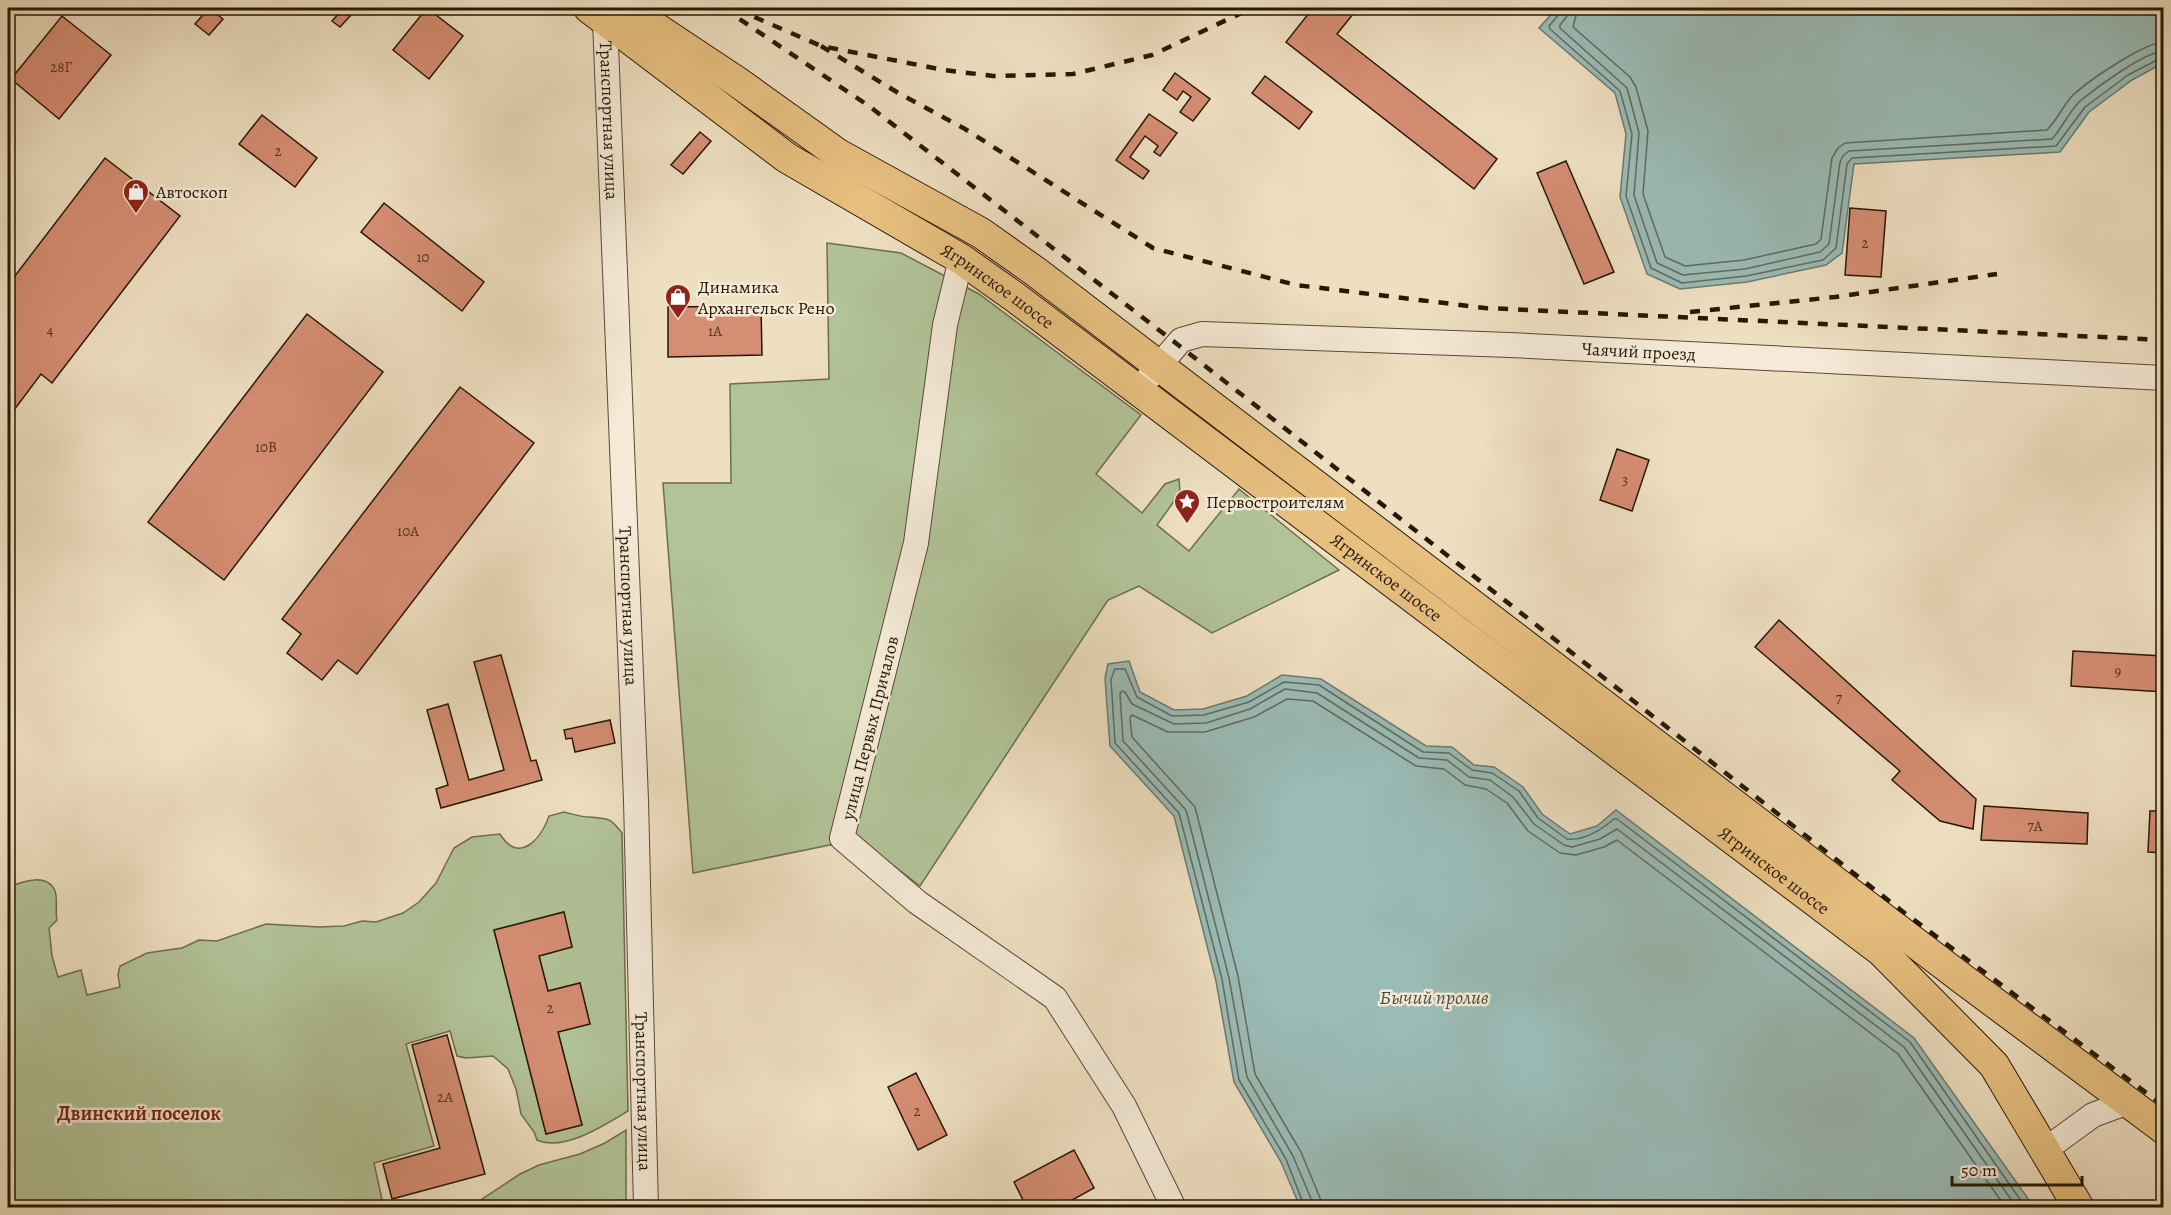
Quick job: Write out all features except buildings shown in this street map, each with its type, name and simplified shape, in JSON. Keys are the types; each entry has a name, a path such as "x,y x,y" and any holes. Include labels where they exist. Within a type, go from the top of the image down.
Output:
{"main road":[{"name":"Ягринское шоссе","path":"609,11 787,158 961,259 1881,951 1994,1065 2079,1208"},
{"name":"Ягринское шоссе","path":"609,11 736,81 838,154 981,233 2163,1129"}],"street":[{"name":"Транспортная улица","path":"609,11 636,800 646,1208"},
{"name":"улица Первых Причалов","path":"961,259 945,325 916,543 842,838 917,902 1054,998 1124,1106 1174,1208"},
{"name":"Чаячий проезд","path":"1138,390 1181,340 1202,334 1510,345 2163,378"},
{"path":"2046,1150 2093,1115 2128,1102"}],"green space":[{"path":"827,243 901,253 979,294 1141,415 1096,474 1142,513 1165,484 1179,479 1180,493 1157,525 1189,551 1239,489 1339,570 1212,633 1139,586 1108,600 920,886 859,839 693,873 663,483 731,483 730,384 829,379"},
{"path":"564,812 604,818 611,821 622,833 628,1111 572,1140 548,1143 537,1140 521,1114 516,1089 508,1069 493,1056 466,1058 457,1056 450,1031 406,1044 434,1146 374,1163 383,1204 386,1207 8,1208 8,887 34,880 51,885 56,894 57,920 49,928 52,956 58,977 81,970 87,995 120,987 118,975 120,966 147,953 182,948 199,940 217,941 266,924 344,926 362,921 376,922 403,913 419,902 436,883 454,848 472,837 500,834 507,843 515,848 522,848 529,845 541,833 549,816","holes":["563,912 572,947 539,956 548,991 580,983 590,1024 558,1032 582,1125 546,1134 494,930"]},
{"path":"626,1130 626,1207 480,1207 479,1201 520,1174 539,1165 580,1154 605,1143"}],"water":[{"path":"1557,8 2163,8 2163,63 2132,80 2089,112 2060,152 1854,164 1842,253 1826,265 1747,282 1680,289 1647,274 1620,197 1626,134 1615,93 1539,28"},
{"name":"Бычий пролив","path":"1129,661 1140,692 1174,710 1203,709 1247,696 1282,675 1321,679 1426,746 1452,747 1474,765 1494,767 1523,787 1542,814 1570,834 1597,826 1616,810 1914,1038 2034,1207 1300,1207 1281,1162 1234,1082 1216,981 1174,816 1110,746 1105,678 1108,664"}],"railway":[{"path":"723,8 869,106 1902,911 2164,1106"},
{"path":"736,9 821,46 944,70 993,76 1073,74 1152,55 1252,8"},
{"path":"821,46 900,94 965,129 1153,248 1296,285 1485,308 2164,340"},
{"path":"1690,312 1835,297 1997,274"}],"place":[{"name":"Автоскоп","path":"136,215"},
{"name":"Динамика Архангельск Рено","path":"678,320"},
{"name":"Первостроителям","path":"1187,525"}],"district":[{"name":"Двинский поселок","path":"139,1113"}]}
